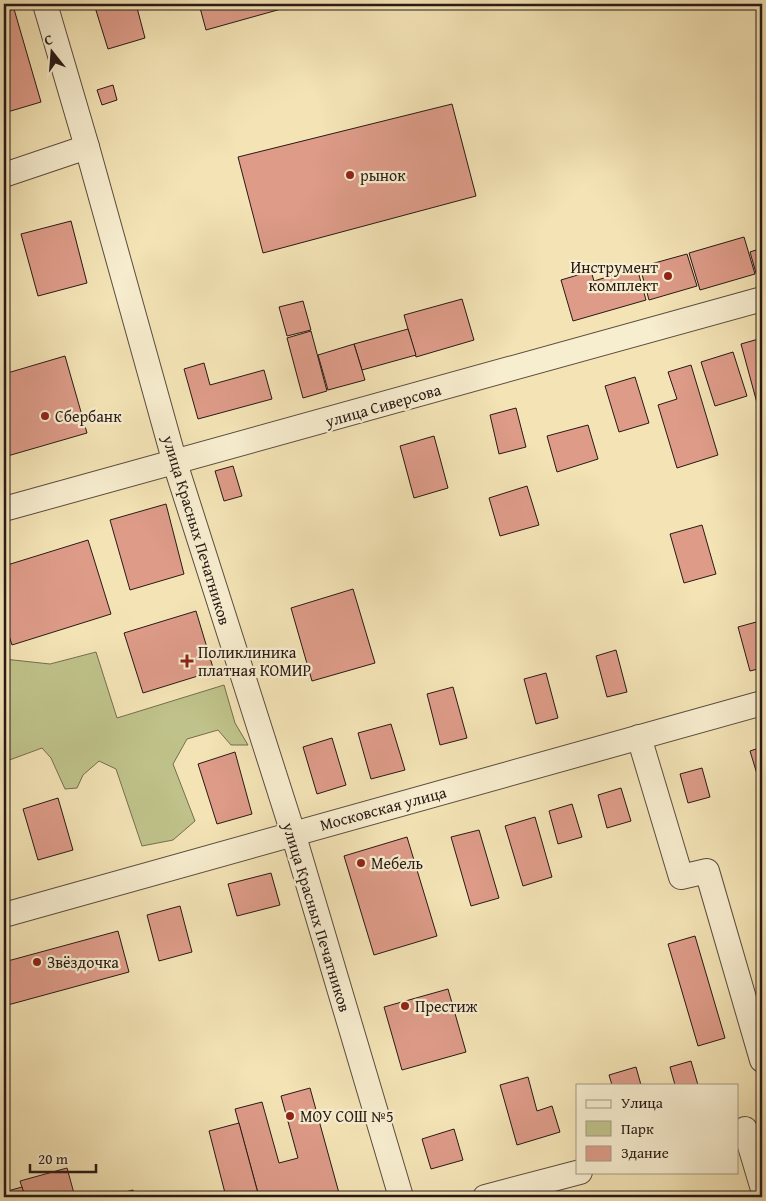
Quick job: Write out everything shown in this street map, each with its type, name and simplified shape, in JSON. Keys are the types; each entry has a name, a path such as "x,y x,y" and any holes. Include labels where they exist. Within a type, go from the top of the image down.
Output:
{"street":[{"name":"улица Красных Печатников","path":"44,4 87,147 175,463 293,833 401,1197"},
{"path":"4,175 87,147"},
{"name":"улица Сиверсова","path":"4,509 762,299"},
{"name":"Московская улица","path":"4,915 762,703"},
{"path":"639,737 681,877 707,871 762,1060"},
{"path":"748,1128 762,1186"},
{"path":"485,1197 576,1173"}],"green space":[{"path":"96,652 117,718 224,685 235,723 248,745 231,745 218,730 187,739 173,764 195,821 173,840 142,846 116,769 99,761 83,775 77,788 65,789 51,758 42,748 4,762 4,659 50,664"}],"building":[{"path":"94,4 136,4 145,38 108,49"},
{"path":"199,4 299,4 206,30"},
{"path":"14,9 41,102 4,113 4,12"},
{"path":"113,85 117,100 102,105 97,90"},
{"path":"452,104 476,196 263,253 238,157"},
{"path":"71,221 87,283 38,296 21,234"},
{"path":"744,237 755,274 700,290 689,253"},
{"path":"762,248 762,271 756,273 750,252"},
{"name":"Инструмент комплект","path":"687,254 697,286 649,300 640,267"},
{"path":"637,268 646,300 573,321 561,280 591,271 594,281"},
{"path":"462,299 474,340 416,357 404,315"},
{"path":"303,301 311,330 287,336 279,307"},
{"path":"408,329 416,355 362,370 354,344"},
{"path":"311,331 327,391 303,398 287,338"},
{"path":"762,338 762,402 757,403 741,344"},
{"path":"354,344 365,380 328,390 318,355"},
{"path":"733,352 747,396 715,406 701,362"},
{"path":"65,356 87,433 4,457 4,374"},
{"path":"204,363 210,385 264,370 272,399 198,419 184,369"},
{"path":"691,365 718,455 677,468 658,405 677,399 668,372"},
{"path":"635,377 649,423 619,432 605,386"},
{"path":"516,408 526,447 499,454 490,415"},
{"path":"588,425 598,459 557,472 547,436"},
{"path":"434,436 448,488 414,498 400,446"},
{"path":"233,466 242,496 224,501 215,471"},
{"path":"527,486 539,525 500,536 489,498"},
{"path":"166,504 184,574 130,590 110,520"},
{"path":"702,525 716,574 684,583 670,534"},
{"path":"88,540 111,614 12,645 4,620 4,566"},
{"path":"353,589 375,663 312,681 291,608"},
{"path":"196,611 214,671 143,693 124,633"},
{"path":"760,621 762,630 762,668 750,671 738,627"},
{"path":"616,650 627,692 607,697 596,656"},
{"path":"546,673 558,718 536,724 524,679"},
{"path":"453,687 467,738 440,745 427,694"},
{"path":"391,724 405,770 371,779 358,733"},
{"path":"332,738 346,785 317,794 303,747"},
{"path":"762,747 762,787 761,787 750,751"},
{"path":"235,752 252,814 217,824 198,764"},
{"path":"702,768 710,797 688,803 680,774"},
{"path":"621,788 631,821 607,828 598,795"},
{"path":"58,798 73,850 38,860 23,809"},
{"path":"572,804 582,837 558,844 549,811"},
{"path":"535,817 552,877 523,886 505,826"},
{"path":"479,830 499,898 471,906 451,837"},
{"path":"407,837 437,936 374,955 344,856"},
{"path":"271,873 280,905 237,916 228,884"},
{"path":"180,906 192,952 159,961 147,915"},
{"path":"118,931 129,972 4,1006 4,962"},
{"path":"695,936 725,1038 698,1046 668,944"},
{"path":"448,989 466,1052 402,1070 384,1007"},
{"path":"691,1061 698,1084 675,1084 670,1067"},
{"path":"636,1067 641,1084 612,1084 609,1075"},
{"path":"528,1077 537,1111 552,1106 560,1132 517,1145 500,1085"},
{"path":"310,1088 339,1193 322,1197 259,1197 235,1109 262,1102 279,1163 298,1158 281,1096"},
{"path":"239,1123 259,1197 210,1197 225,1193 209,1131"},
{"path":"454,1129 463,1160 431,1169 422,1139"},
{"path":"67,1168 75,1197 25,1197 20,1181"},
{"path":"22,1187 25,1197 4,1197 4,1192"},
{"path":"133,1190 135,1197 106,1197"}],"place":[{"name":"рынок","path":"350,175"},
{"name":"Инструмент комплект","path":"668,276"},
{"name":"Сбербанк","path":"45,416"},
{"name":"Поликлиника платная КОМИР","path":"187,661"},
{"name":"Мебель","path":"361,863"},
{"name":"Звёздочка","path":"37,962"},
{"name":"Престиж","path":"405,1006"},
{"name":"МОУ СОШ №5","path":"290,1116"}]}
